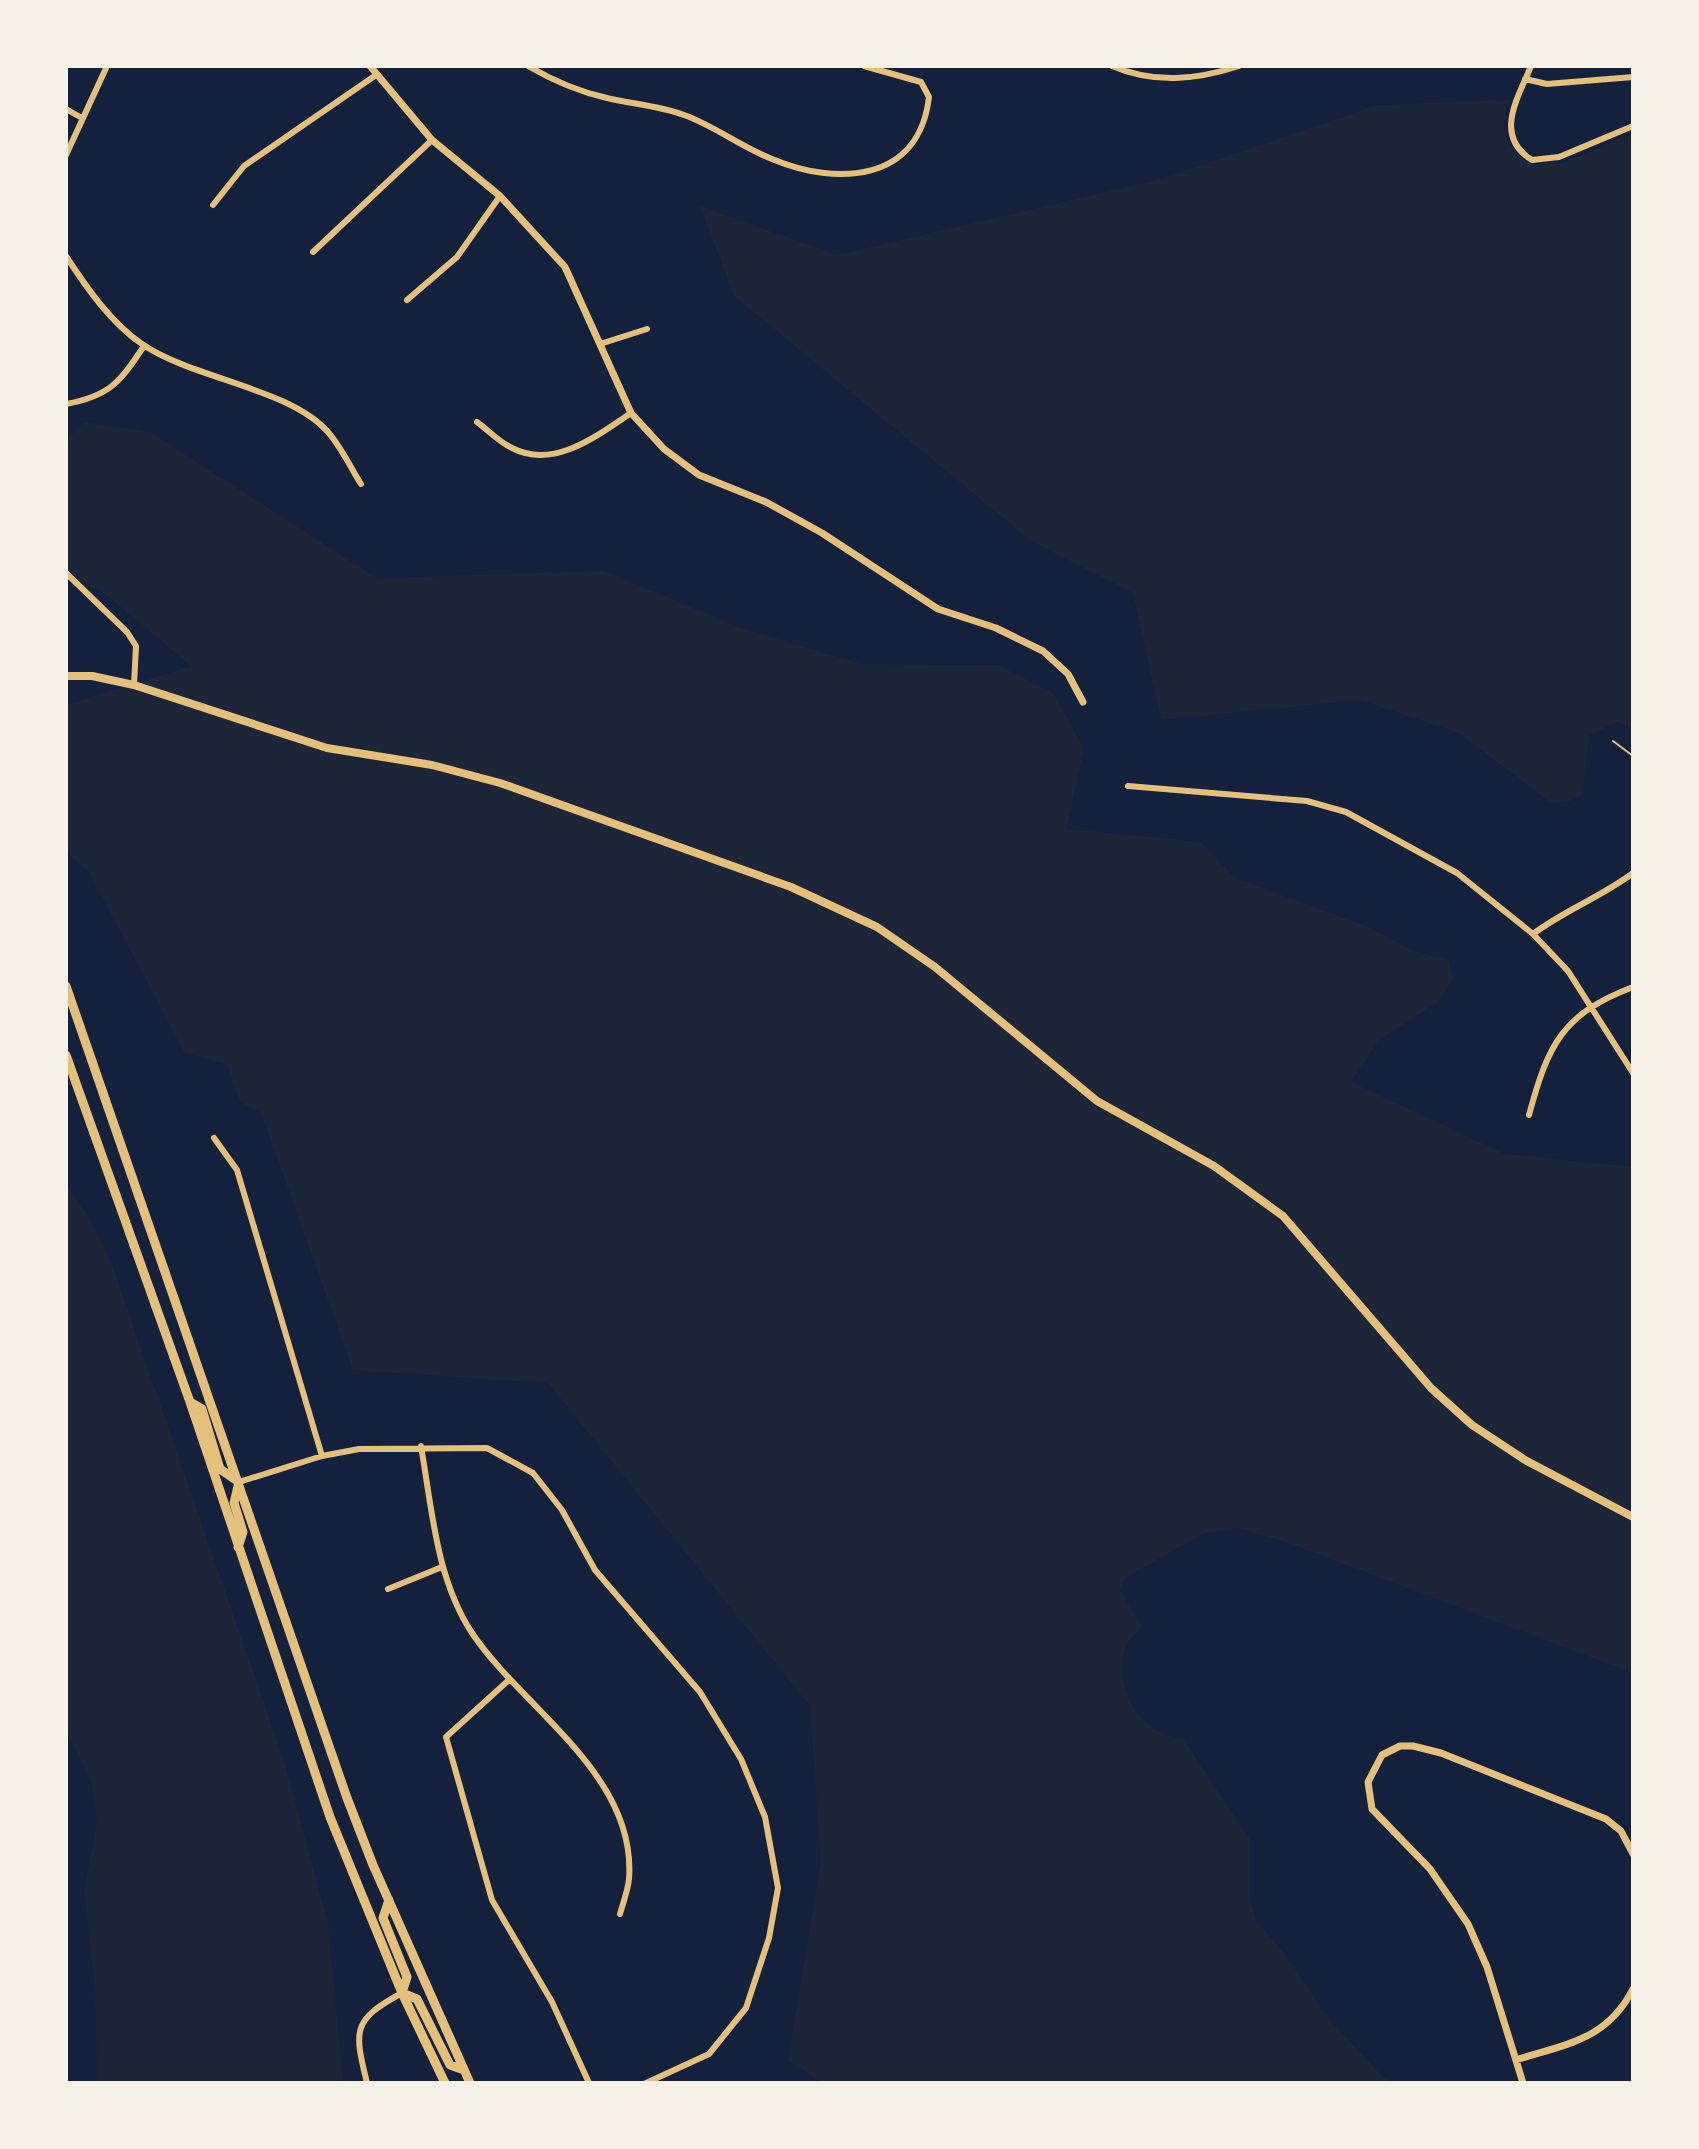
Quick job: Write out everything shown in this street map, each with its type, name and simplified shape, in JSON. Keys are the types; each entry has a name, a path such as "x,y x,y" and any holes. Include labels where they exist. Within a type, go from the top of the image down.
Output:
{"main road":[{"path":"66,676 92,676 134,685 327,748 432,765 500,783 791,887 877,927 962,988 1097,1101 1214,1166 1283,1216 1431,1388 1472,1425 1525,1460 1633,1517"},
{"path":"66,986 347,1798 470,2083"},
{"path":"66,1055 190,1402 330,1817 402,1993 445,2083"},
{"path":"190,1402 202,1409 220,1469 239,1482"},
{"path":"238,1547 243,1532 234,1503 239,1482"},
{"path":"389,1900 383,1918 407,1977 402,1993"},
{"path":"402,1993 417,1999 450,2065 464,2070"}],"street":[{"path":"66,155 107,66"},
{"path":"370,66 432,140 500,196 565,267 631,413 664,449 699,475 766,502 810,526 938,609 996,628 1043,651 1068,674 1083,702"},
{"path":"528,66 595,95 686,116 781,163 856,175 883,168 897,159 913,141 926,112 929,93 921,82 864,66"},
{"path":"1112,66 1134,75 1178,80 1239,66"},
{"path":"1531,66 1510,115 1509,129 1513,141 1532,160 1559,157 1633,126"},
{"path":"213,205 244,166 376,75"},
{"path":"1525,79 1547,84 1633,77"},
{"path":"66,109 82,118"},
{"path":"313,252 432,140"},
{"path":"407,300 457,257 500,196"},
{"path":"66,256 87,287 144,346 211,376 278,399 328,431 361,484"},
{"path":"600,344 647,329"},
{"path":"66,404 92,399 118,384 144,346"},
{"path":"477,422 512,449 535,454 585,445 631,413"},
{"path":"66,573 127,632 136,646 134,685"},
{"path":"1128,786 1307,801 1346,812 1457,873 1533,934 1568,971 1633,1073"},
{"path":"1533,934 1562,912 1604,894 1633,873"},
{"path":"1529,1115 1543,1065 1557,1038 1591,1005 1633,987"},
{"path":"214,1138 237,1170 322,1456"},
{"path":"239,1482 322,1456 359,1449 421,1446 487,1448 533,1473 562,1510 595,1570 700,1692 741,1759 765,1817 778,1888 769,1938 746,2008 709,2054 646,2083"},
{"path":"421,1446 442,1567 452,1597 472,1633 510,1679 569,1740 609,1798 627,1851 629,1879 620,1914"},
{"path":"388,1589 442,1567"},
{"path":"510,1679 446,1737 492,1900 552,2002 589,2083"},
{"path":"1523,2083 1487,1967 1468,1924 1437,1878 1372,1809 1368,1782 1373,1767 1382,1755 1400,1746 1441,1753 1606,1819 1621,1831 1633,1854"},
{"path":"1516,2060 1585,2039 1605,2027 1623,2009 1633,1989"},
{"path":"367,2083 357,2043 358,2029 376,2007 402,1993"}],"path":[{"path":"1613,741 1633,756"}],"shaded area":[{"path":"1510,100 1504,124 1505,136 1511,147 1525,159 1539,164 1554,165 1569,161 1633,134 1633,728 1618,722 1589,735 1583,794 1570,801 1551,803 1459,733 1360,700 1161,720 1133,593 1031,541 734,296 700,206 837,255 1161,179 1378,105"},
{"path":"84,422 150,432 377,578 604,571 741,628 861,664 998,665 1053,693 1084,748 1067,829 1201,842 1235,878 1371,928 1413,951 1449,960 1453,979 1438,1002 1379,1040 1351,1082 1505,1154 1633,1167 1633,1673 1283,1541 1236,1528 1204,1533 1125,1578 1120,1590 1142,1626 1126,1645 1122,1667 1128,1697 1135,1710 1155,1729 1183,1738 1250,1840 1250,1897 1256,1921 1285,1954 1328,2018 1384,2078 1396,2083 823,2083 788,2060 821,1862 810,1706 548,1383 353,1370 261,1113 240,1102 227,1064 184,1052 89,872 66,852 66,705 191,666 102,591 66,572 66,440"},
{"path":"66,1185 87,1214 111,1262 285,1763 328,1923 343,2083 97,2083 95,1989 84,1892 97,1821 92,1784 66,1730"}]}
